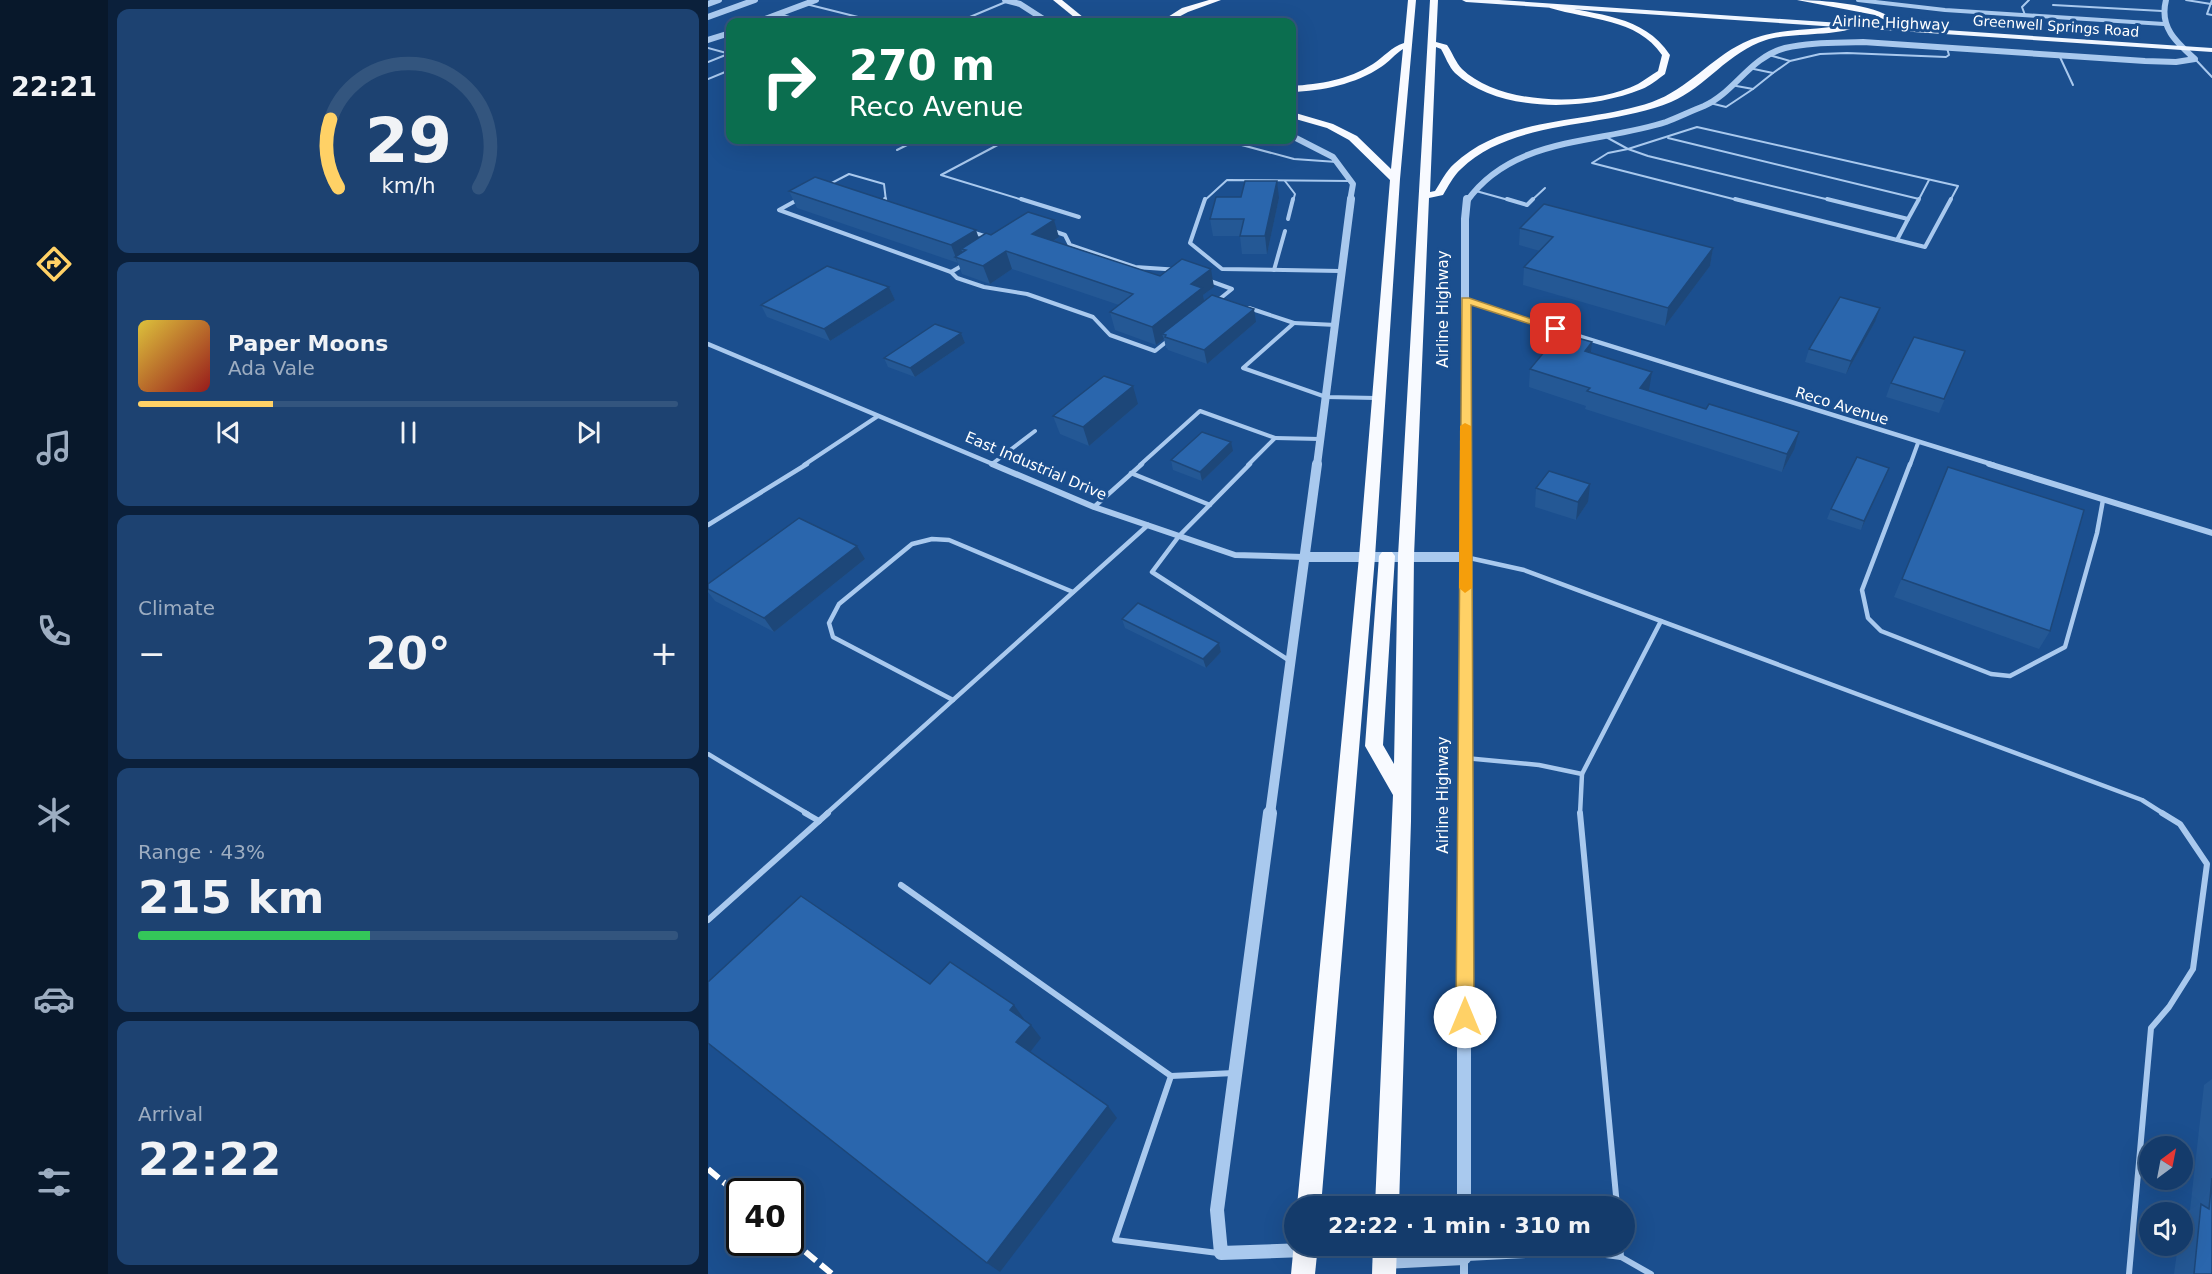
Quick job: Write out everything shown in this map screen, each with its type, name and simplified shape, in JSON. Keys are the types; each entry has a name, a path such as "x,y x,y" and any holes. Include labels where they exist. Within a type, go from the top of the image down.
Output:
{"highway":[{"path":"1057,0 1080,18"},
{"path":"1171,18 1185,10 1217,0"},
{"path":"1310,1196 1367,557 1395,178 1412,0"},
{"name":"Airline Highway","path":"1387,1196 1402,795 1406,556 1434,0"},
{"path":"1801,0 1877,14 1889,19"},
{"path":"1432,43 1444,47 1454,67 1466,79 1503,94 1531,99 1582,100 1617,95 1641,87 1662,72 1666,60 1663,48 1644,32 1616,21 1567,12 1552,6"},
{"path":"1424,196 1439,193 1443,183 1460,164 1498,142 1533,131 1661,102 1684,90 1737,48 1763,38 1797,31 1845,29 1855,25"},
{"path":"1296,88 1323,85 1353,77 1381,63 1393,49 1408,44"},
{"path":"1296,116 1330,126 1353,138 1395,178"},
{"path":"1388,556 1374,746 1402,795"}],"main road":[{"name":"Greenwell Springs Road","path":"1466,0 2212,50"},
{"path":"1584,0 1901,20"},
{"name":"Greenwell Springs Road","path":"1984,25 2212,41"}],"street":[{"path":"708,4 719,0"},
{"path":"708,17 755,0"},
{"path":"768,18 816,0"},
{"path":"1007,0 1020,4 1042,18"},
{"name":"Airline Highway","path":"1858,0 1945,10 2164,24"},
{"path":"2166,0 2162,11 2164,24 2172,38 2195,59"},
{"path":"708,40 726,34"},
{"name":"Airline Highway","path":"1464,1196 1465,219 1467,200 1488,177 1519,157 1665,122 1710,103 1749,69 1784,48 1818,43 1863,42 2176,63 2195,59"},
{"path":"1284,1255 1221,1253 1217,1210 1237,1073 1353,184 1333,157 1296,138"},
{"name":"Reco Avenue","path":"1466,301 2212,533"},
{"name":"East Industrial Drive","path":"708,344 1094,507 1235,555 1465,557"},
{"path":"1384,1260 1464,1259"}],"lane":[{"path":"967,18 1007,0"},
{"path":"2025,15 2022,8 2029,0"},
{"path":"2186,0 2211,4"},
{"path":"2212,0 2207,14 2212,15"},
{"path":"806,4 862,18"},
{"path":"2053,5 2162,11"},
{"path":"778,14 791,18"},
{"path":"708,48 726,53"},
{"path":"1710,103 1726,107 1790,61 1820,54 1946,57 1947,48"},
{"path":"720,51 726,49"},
{"path":"708,62 726,55"},
{"path":"1769,55 1790,61"},
{"path":"2059,55 2073,85"},
{"path":"2195,59 2212,77"},
{"path":"1749,69 1773,73"},
{"path":"708,79 726,72"},
{"path":"1731,85 1753,89"},
{"path":"1697,127 1958,186 1925,247 1592,163 1608,153 1665,137 1697,127"},
{"path":"1604,135 1628,149 1648,156 1908,219"},
{"path":"1665,137 1919,199"},
{"path":"897,150 909,144"},
{"path":"999,144 941,175 1079,217"},
{"path":"1237,144 1300,162 1337,162"},
{"path":"990,248 1030,223 1065,235 1070,245 1135,267 1180,270 1232,289 1155,351 1110,335 1093,317 1027,294 984,287 957,278 951,272 779,210 849,174 884,184 886,205 1000,241"},
{"path":"1340,271 1222,269 1190,243 1205,199 1227,180 1350,181"},
{"path":"1897,240 1929,180"},
{"path":"1286,181 1294,194 1288,219"},
{"path":"1476,191 1527,205 1545,188"},
{"path":"1274,270 1286,231"},
{"path":"951,272 971,260"},
{"path":"1220,299 1230,302"},
{"path":"1241,306 1294,323 1336,325"},
{"path":"1294,323 1244,368 1326,398 1379,398"},
{"path":"1094,507 1200,411 1275,438 1320,439"},
{"path":"708,525 766,491 878,416"},
{"path":"992,464 1035,430"},
{"path":"1275,438 1179,536 1152,572 1290,661"},
{"path":"1918,443 1862,590 1868,618 1881,631 1991,674 2010,676 2065,647 2097,533 2103,500"},
{"path":"1131,473 1210,505"},
{"path":"708,920 1148,525"},
{"path":"952,700 833,637 829,622 839,604 912,544 932,539 949,540 1073,592"},
{"path":"1465,557 1524,570 2142,800 2180,824 2207,864 2193,969 2169,1007 2151,1028 2129,1274"},
{"path":"1616,1196 1579,803 1582,774 1661,621"},
{"path":"708,754 819,821"},
{"path":"1466,758 1539,765 1582,774"},
{"path":"2204,881 2212,884"},
{"path":"902,885 1171,1076 1237,1073"},
{"path":"1171,1076 1115,1240 1221,1253"},
{"path":"1464,1259 1583,1252 1621,1257 1651,1274"}],"building":[{"path":"815,177 976,230 951,245 789,191"},
{"path":"1245,181 1277,181 1265,236 1240,236 1244,219 1210,219 1216,197 1241,197"},
{"path":"1544,204 1713,248 1668,308 1524,267 1553,237 1520,228"},
{"path":"1028,212 1054,220 1032,234 1160,276 1182,259 1211,269 1191,284 1202,288 1152,327 1110,312 1133,294 1006,251 983,266 955,257 966,250 961,249 986,233 991,235"},
{"path":"827,266 889,287 824,329 761,305"},
{"path":"1212,295 1254,309 1204,350 1162,334"},
{"path":"1840,297 1880,308 1851,361 1809,349"},
{"path":"935,324 961,333 910,368 884,358"},
{"path":"1560,333 1592,342 1585,351 1652,372 1640,388 1706,409 1709,404 1799,432 1787,454 1587,391 1590,388 1530,369"},
{"path":"1914,337 1965,351 1944,399 1891,383"},
{"path":"1104,376 1133,386 1083,427 1053,416"},
{"path":"1202,432 1231,442 1200,472 1171,460"},
{"path":"1857,457 1889,468 1864,521 1831,509"},
{"path":"1948,467 2084,510 2050,631 1902,579"},
{"path":"1549,471 1590,484 1578,502 1536,488"},
{"path":"799,518 857,546 764,618 708,589 708,584"},
{"path":"1138,603 1219,643 1203,659 1122,619"},
{"path":"801,896 930,984 950,962 1014,1005 1010,1010 1031,1025 1016,1042 1108,1106 987,1263 708,1043 708,982"},
{"path":"2212,1178 2212,1274 2194,1274 2201,1204 2209,1209"}],"railway":[{"path":"708,1169 726,1184"},
{"path":"804,1251 832,1274"}],"slow traffic":[{"path":"1465,426 1465,588"}],"route":[{"path":"1465,1017 1466,301 1556,329"}]}
